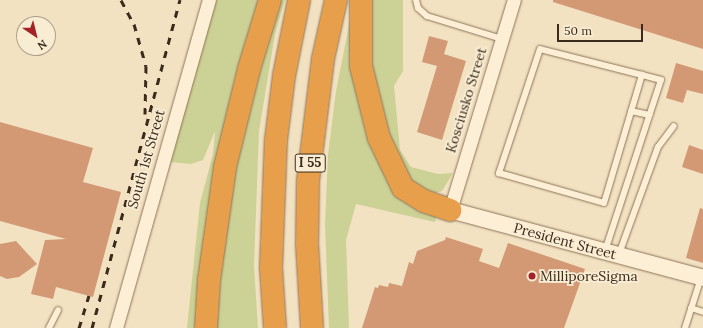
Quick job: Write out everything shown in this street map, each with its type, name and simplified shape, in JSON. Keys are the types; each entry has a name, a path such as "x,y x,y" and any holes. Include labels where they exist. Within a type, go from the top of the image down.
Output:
{"highway":[{"path":"206,328 210,266 225,167 249,69 270,0"},
{"name":"I 55","path":"275,328 271,268 276,140 284,76 299,0"},
{"name":"I 55","path":"312,328 307,244 308,181 323,59 336,0"},
{"path":"361,0 361,66 379,138 403,188 424,200 450,210"}],"street":[{"name":"South 1st Street","path":"116,328 209,0"},
{"name":"Kosciusko Street","path":"450,210 514,0"},
{"name":"President Street","path":"450,210 702,278"}],"lane":[{"path":"416,0 418,8 427,16 502,39"},
{"path":"612,254 661,80 642,75 540,49 499,173 604,203 642,75"},
{"path":"631,111 650,115"},
{"path":"612,254 658,147 674,126"},
{"path":"685,328 702,278"},
{"path":"691,308 703,312"},
{"path":"49,328 58,310"}],"green space":[{"path":"215,0 265,0 201,328 187,328 200,203 213,154 215,131 203,160 191,164 169,162"},
{"path":"276,0 285,0 275,34 259,131 254,266 258,328 213,328 225,209"},
{"path":"354,0 374,136 435,212 436,218 435,222 356,204 346,240 349,328 329,328 325,224 328,155 336,91"},
{"path":"366,0 403,0 403,71 394,86 400,150 411,167 438,174 453,173 442,191 432,194 413,189 384,136 364,22"}],"building":[{"path":"553,0 703,0 703,49 553,2"},
{"path":"429,36 448,41 444,54 466,61 442,140 417,132 437,66 422,62"},
{"path":"676,63 703,71 703,94 687,90 683,103 666,98"},
{"path":"0,122 93,148 83,182 121,192 93,297 56,287 53,299 31,294 45,240 66,239 0,221"},
{"path":"689,145 703,150 703,174 682,167"},
{"path":"700,208 703,209 703,263 686,258"},
{"name":"MilliporeSigma","path":"446,237 483,249 479,261 499,268 508,243 585,269 564,328 362,328 375,287 378,288 379,285 388,287 389,283 402,286 409,262 413,264 417,251 445,240"},
{"path":"16,241 37,264 19,277 7,279 0,276 0,244"}],"railway":[{"path":"121,0 134,24 146,66 145,114"},
{"path":"92,328 180,0"},
{"path":"79,328 89,296"}],"place":[{"name":"MilliporeSigma","path":"532,276"}]}
